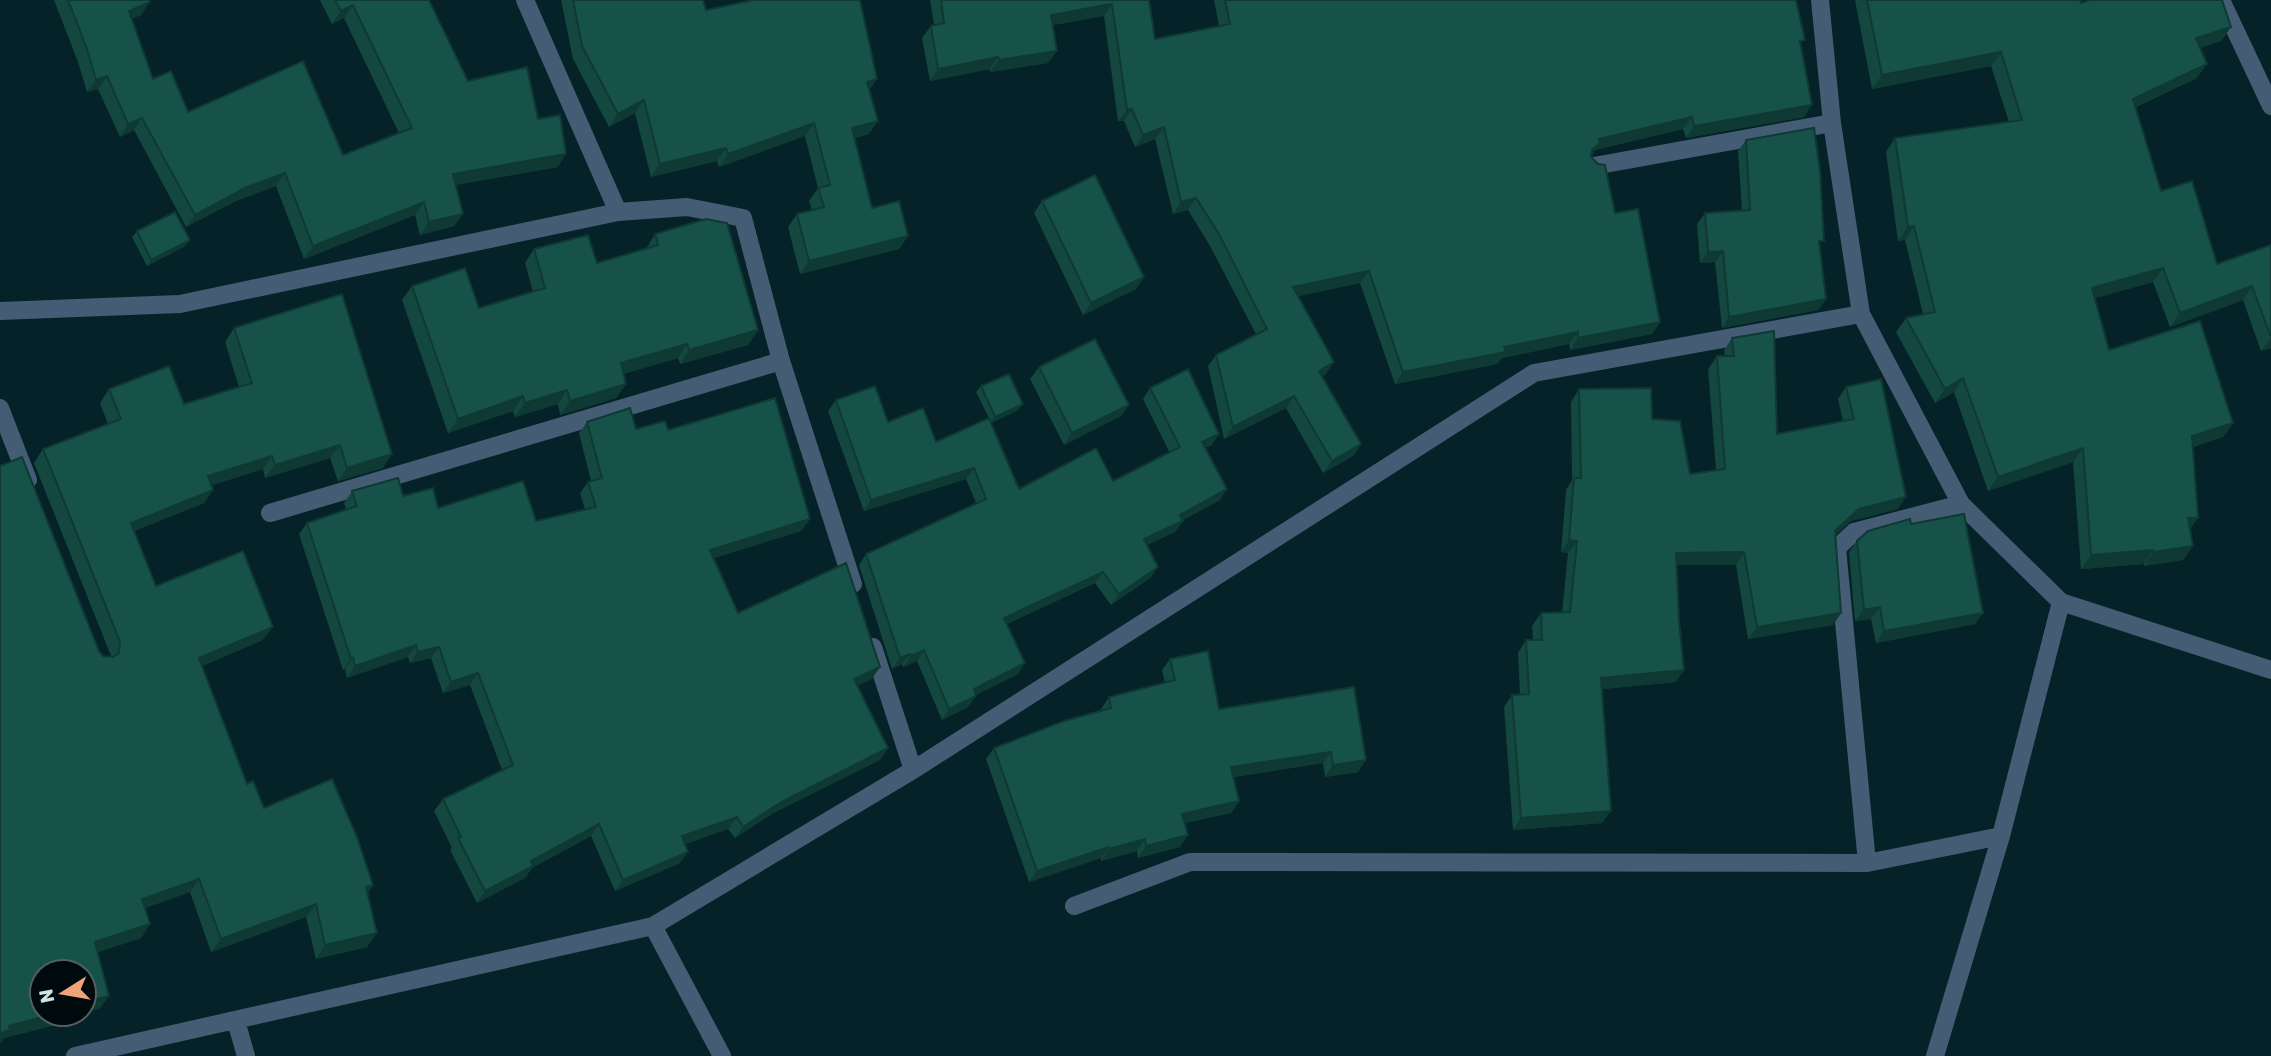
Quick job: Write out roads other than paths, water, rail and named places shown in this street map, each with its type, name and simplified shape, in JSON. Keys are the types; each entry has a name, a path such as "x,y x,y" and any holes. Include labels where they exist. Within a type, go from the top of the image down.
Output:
{"street":[{"path":"525,0 618,212"},
{"path":"1820,0 1832,123 1861,314 1961,504 2061,602 2271,670"},
{"path":"2221,0 2271,106"},
{"path":"1594,166 1832,123"},
{"path":"0,311 180,304 618,212 687,207 743,218 781,361 858,599"},
{"path":"75,1056 653,926 913,770 1534,373 1861,314"},
{"path":"270,513 781,361"},
{"path":"0,408 35,497"},
{"path":"1867,863 1837,548 1854,532 1961,504"},
{"path":"1935,1056 2001,836 2061,602"},
{"path":"866,625 913,770"},
{"path":"1074,906 1190,862 1867,863 2001,836"},
{"path":"653,926 722,1056"},
{"path":"236,1021 246,1056"}]}
